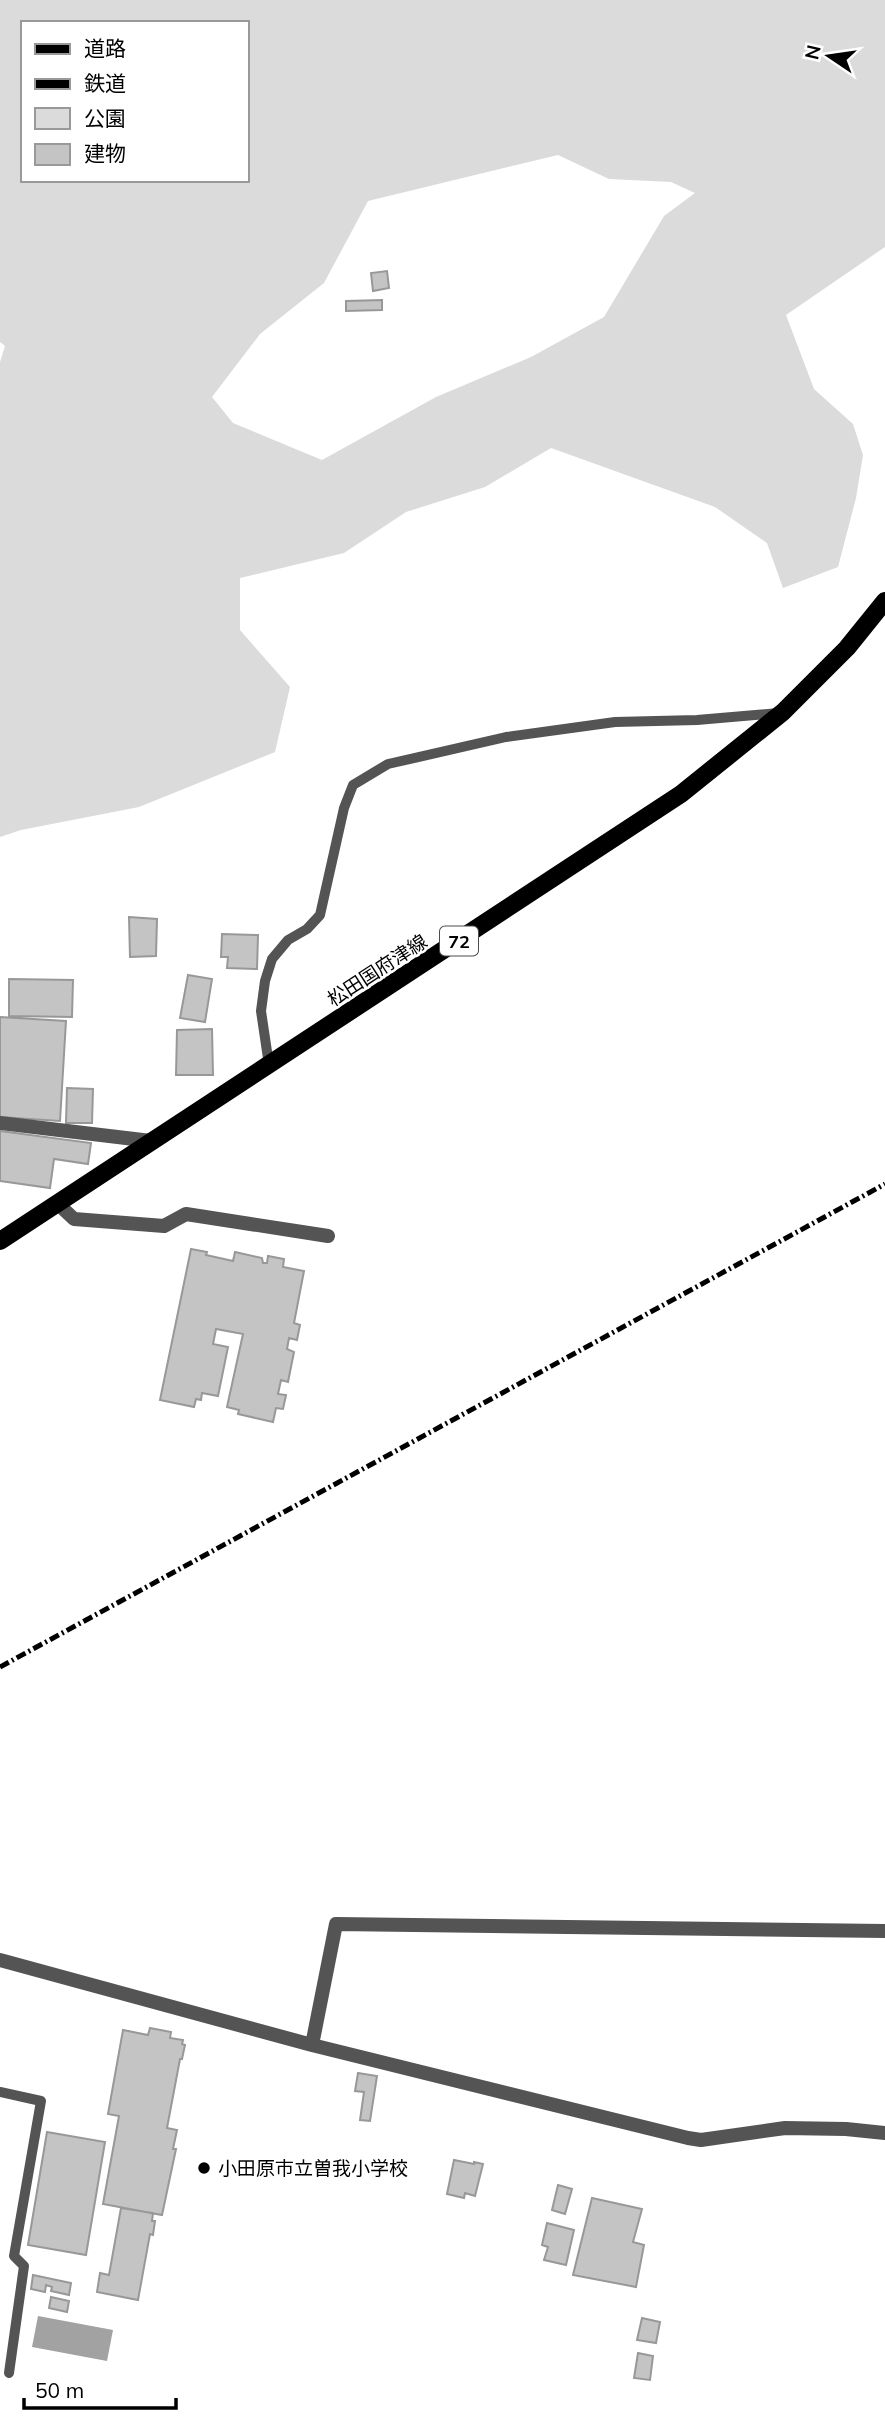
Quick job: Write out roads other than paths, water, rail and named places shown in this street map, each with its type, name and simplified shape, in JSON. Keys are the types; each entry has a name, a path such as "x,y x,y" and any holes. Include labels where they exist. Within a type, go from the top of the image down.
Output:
{"main road":[{"name":"松田国府津線","path":"0,1241 681,794 783,712 847,648 885,601"}],"street":[{"path":"0,1124 152,1141"},
{"path":"57,1203 74,1219 164,1226 186,1214 328,1236"},
{"path":"312,2045 336,1924 885,1931"},
{"path":"0,1960 312,2045 688,2138 701,2140 785,2128 885,2133"}],"lane":[{"path":"270,1066 261,1011 265,981 272,959 288,940 307,929 320,915 344,808 353,785 388,764 506,737 615,722 697,720 783,712"},
{"path":"0,2092 41,2101 14,2256 24,2266 9,2373"}],"railway":[{"path":"0,1667 885,1184"}],"place":[{"name":"小田原市立曽我小学校","path":"204,2168"}]}
